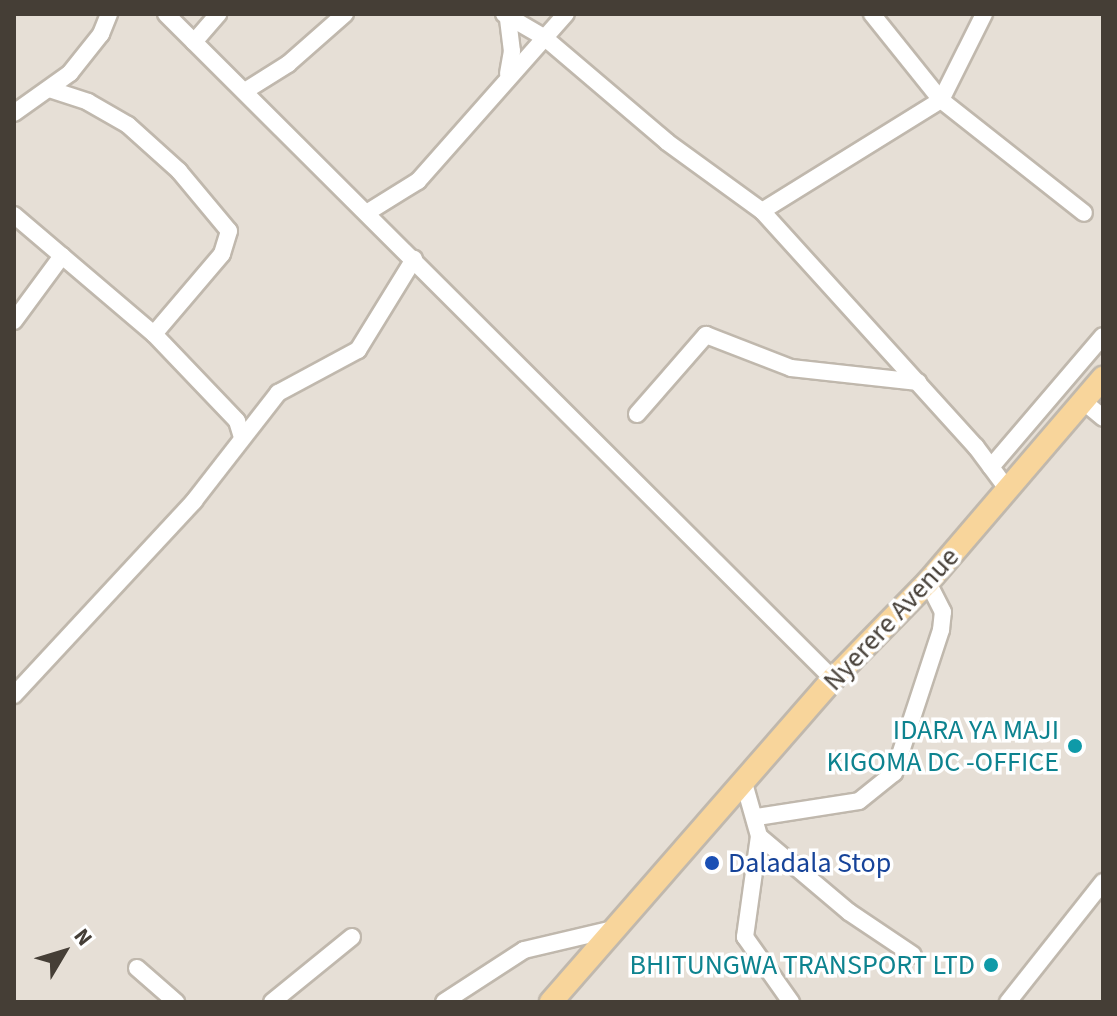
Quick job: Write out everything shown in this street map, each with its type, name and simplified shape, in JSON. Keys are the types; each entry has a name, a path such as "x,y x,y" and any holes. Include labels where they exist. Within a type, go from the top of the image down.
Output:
{"main road":[{"name":"Nyerere Avenue","path":"551,1002 833,679 928,582 1103,378"}],"street":[{"path":"14,113 52,90 101,34 109,14"},
{"path":"166,14 368,212 833,679"},
{"path":"194,42 218,14"},
{"path":"245,91 288,64 345,14"},
{"path":"368,212 418,181 508,74 566,14"},
{"path":"872,14 941,100 1084,213"},
{"path":"762,211 941,100 984,14"},
{"path":"506,16 545,38 667,142 762,211 918,382 1008,490"},
{"path":"506,16 512,51 508,74"},
{"path":"52,90 88,102 128,125 179,171 229,231 222,254 154,334"},
{"path":"14,215 154,334 237,421 242,437"},
{"path":"14,321 62,256"},
{"path":"14,695 194,501 242,437 293,381 358,350 414,259"},
{"path":"637,414 706,335 791,368 918,382"},
{"path":"991,467 1103,336"},
{"path":"1083,401 1103,418"},
{"path":"757,817 859,801 894,773 941,630 943,612 928,582"},
{"path":"744,783 757,817 759,836 745,937 791,1002"},
{"path":"759,836 849,912 913,955"},
{"path":"1008,1002 1103,882"},
{"path":"444,1002 524,950 617,928"},
{"path":"272,1002 352,937"},
{"path":"137,968 176,1002"}],"shaded area":[{"path":"14,14 1103,14 1103,1002 14,1002"}],"place":[{"name":"IDARA YA MAJI KIGOMA DC -OFFICE","path":"1075,746"},
{"name":"Daladala Stop","path":"712,863"},
{"name":"BHITUNGWA TRANSPORT LTD","path":"991,965"}]}
